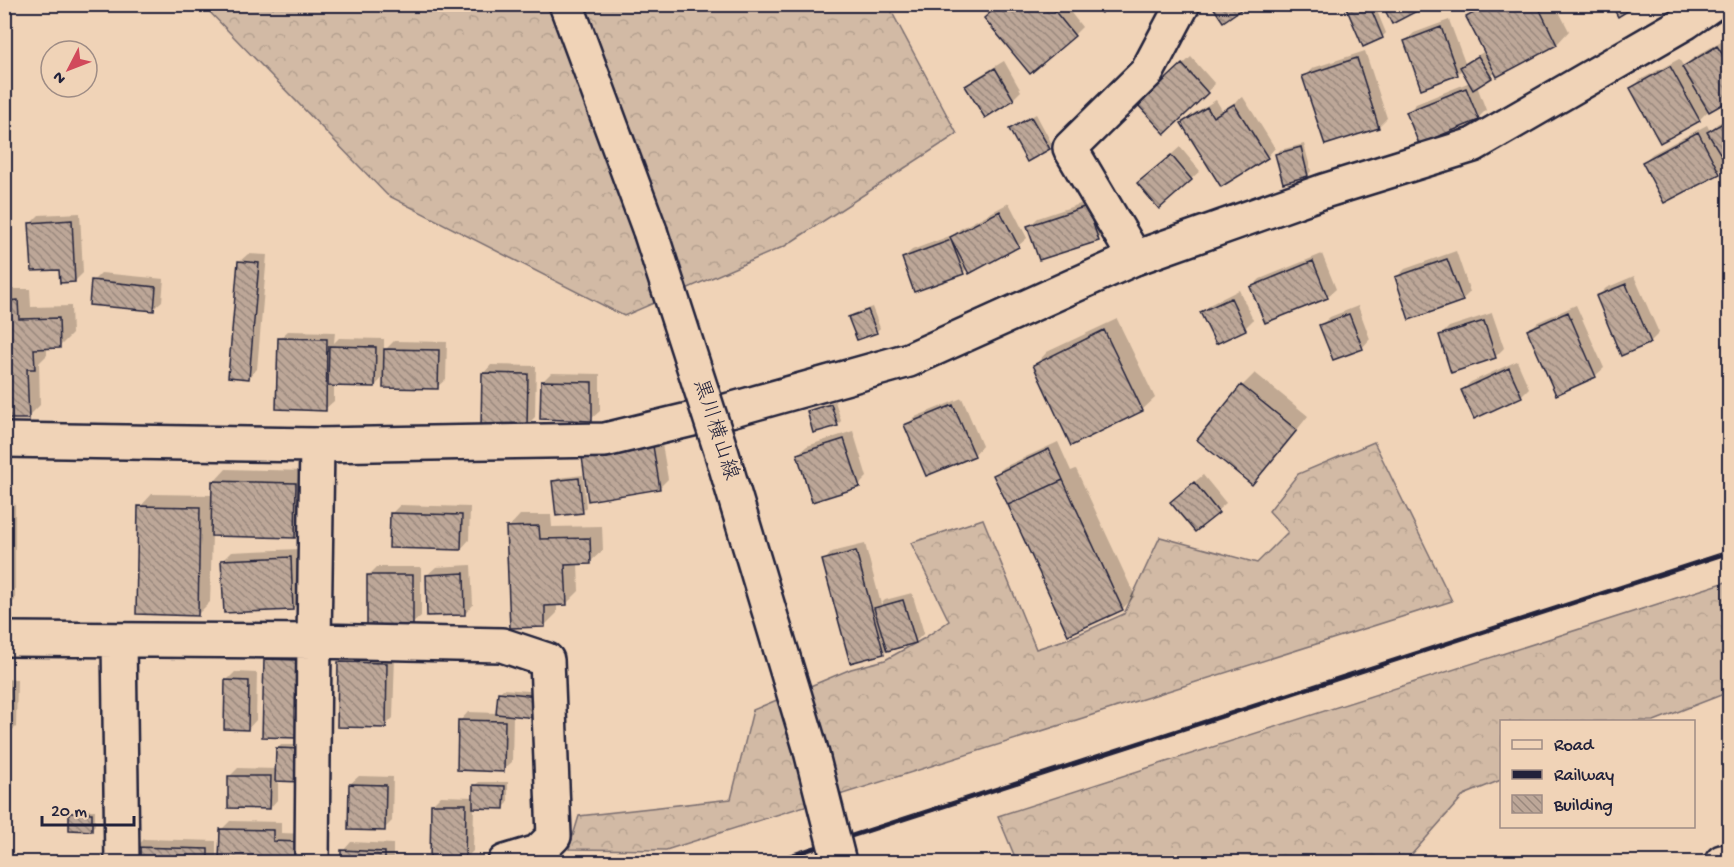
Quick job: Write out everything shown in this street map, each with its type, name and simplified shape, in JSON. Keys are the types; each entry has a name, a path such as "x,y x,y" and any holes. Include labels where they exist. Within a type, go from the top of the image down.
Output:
{"street":[{"name":"黒川横山線","path":"566,4 650,231 722,454 806,735 838,862"},
{"path":"1135,258 1070,148 1147,72 1183,4"},
{"path":"4,440 317,445 605,440 730,410 909,360 1135,258 1324,191 1473,145 1686,22 1712,4"},
{"path":"312,862 317,445"},
{"path":"4,639 502,645 547,660 554,836 538,852 505,862"},
{"path":"119,640 122,862"},
{"path":"1722,862 1730,860"}],"green space":[{"path":"203,5 888,5 957,134 785,246 624,316 387,195"},
{"path":"1374,442 1452,601 666,850 569,849 579,816 731,799 753,710 851,669 885,660 923,639 949,621 911,543 983,519 1036,649 1070,638 1124,614 1160,537 1257,563 1288,532 1269,511 1298,474"},
{"path":"1729,581 1729,692 1657,720 1500,720 1500,780 1464,795 1405,862 1017,862 998,816"}],"building":[{"path":"1000,4 1049,4 1075,36 1030,74 984,18"},
{"path":"1094,4 1112,4 1101,13"},
{"path":"1211,4 1245,4 1246,6 1223,22"},
{"path":"1369,4 1383,38 1363,47 1345,5"},
{"path":"1382,4 1414,4 1417,11 1392,24"},
{"path":"1490,4 1537,4 1557,45 1497,77 1466,17"},
{"path":"1611,4 1639,4 1618,17"},
{"path":"1441,27 1458,75 1421,89 1404,41"},
{"path":"1717,46 1730,66 1730,100 1709,112 1682,67"},
{"path":"1478,56 1492,78 1473,90 1460,67"},
{"path":"1357,58 1379,128 1325,145 1302,76"},
{"path":"1182,64 1208,93 1165,134 1138,105"},
{"path":"1670,66 1700,121 1660,143 1630,88"},
{"path":"995,68 1014,100 985,118 965,86"},
{"path":"1466,88 1479,120 1419,144 1406,112"},
{"path":"1234,104 1268,158 1221,187 1181,123 1207,107 1213,117"},
{"path":"1031,117 1050,149 1027,162 1009,129"},
{"path":"1730,119 1730,160 1726,163 1707,132"},
{"path":"1698,132 1720,174 1664,203 1642,162"},
{"path":"1301,147 1308,176 1283,183 1275,154"},
{"path":"1171,155 1192,180 1159,209 1137,183"},
{"path":"1087,206 1099,241 1039,260 1027,226"},
{"path":"1000,211 1019,247 969,274 950,237"},
{"path":"72,220 75,282 60,283 59,270 32,271 29,223"},
{"path":"951,240 964,274 914,292 902,258"},
{"path":"1447,259 1463,301 1409,320 1395,277"},
{"path":"238,261 259,263 249,379 228,377"},
{"path":"1313,261 1328,298 1265,323 1250,287"},
{"path":"91,280 156,287 154,311 89,305"},
{"path":"1626,284 1651,343 1621,356 1596,296"},
{"path":"1231,298 1246,330 1216,344 1200,312"},
{"path":"18,300 19,319 59,318 60,348 34,349 35,369 27,369 29,419 4,419 4,301"},
{"path":"868,310 877,333 857,340 848,317"},
{"path":"1568,312 1596,377 1556,395 1527,330"},
{"path":"1349,314 1363,349 1333,360 1319,325"},
{"path":"1484,321 1496,358 1451,373 1439,335"},
{"path":"1104,330 1143,411 1071,446 1033,365"},
{"path":"278,338 327,339 326,411 276,409"},
{"path":"329,346 376,347 375,387 328,386"},
{"path":"384,349 439,350 438,389 383,388"},
{"path":"1509,368 1522,397 1474,419 1461,390"},
{"path":"482,373 528,374 527,427 481,426"},
{"path":"541,381 592,382 592,421 540,419"},
{"path":"1241,385 1297,430 1252,485 1197,440"},
{"path":"831,404 838,426 813,433 807,411"},
{"path":"953,405 975,456 926,476 904,425"},
{"path":"844,439 860,487 812,502 797,454"},
{"path":"653,446 660,489 588,501 582,457"},
{"path":"1049,449 1063,480 1008,505 993,475"},
{"path":"579,478 583,513 556,516 552,481"},
{"path":"1063,480 1123,610 1068,635 1008,505"},
{"path":"212,481 296,483 295,538 211,536"},
{"path":"1194,482 1219,513 1195,532 1170,502"},
{"path":"138,506 200,507 198,616 136,614"},
{"path":"390,513 462,515 461,550 389,548"},
{"path":"539,526 540,539 590,538 591,564 565,565 567,605 545,606 545,627 510,628 506,527"},
{"path":"856,551 884,654 850,663 822,560"},
{"path":"291,557 293,610 224,613 221,560"},
{"path":"464,573 465,615 427,616 426,575"},
{"path":"367,575 413,575 413,626 367,626"},
{"path":"903,600 916,643 887,651 874,608"},
{"path":"264,659 297,660 296,738 262,737"},
{"path":"338,662 387,663 386,728 337,727"},
{"path":"225,680 249,681 248,730 224,729"},
{"path":"4,687 9,688 8,737 4,737"},
{"path":"498,692 538,696 536,718 496,714"},
{"path":"458,720 505,721 504,772 457,770"},
{"path":"276,748 301,749 301,782 275,781"},
{"path":"228,776 271,776 270,809 228,808"},
{"path":"349,784 386,785 385,831 348,830"},
{"path":"473,785 505,786 504,809 473,808"},
{"path":"431,804 466,804 465,861 430,860"},
{"path":"69,813 92,813 92,831 69,830"},
{"path":"220,829 273,830 273,841 300,842 299,862 219,862"},
{"path":"134,847 208,849 208,862 134,862"},
{"path":"341,850 385,852 385,862 341,862"}],"railway":[{"path":"771,862 1730,552"}]}
